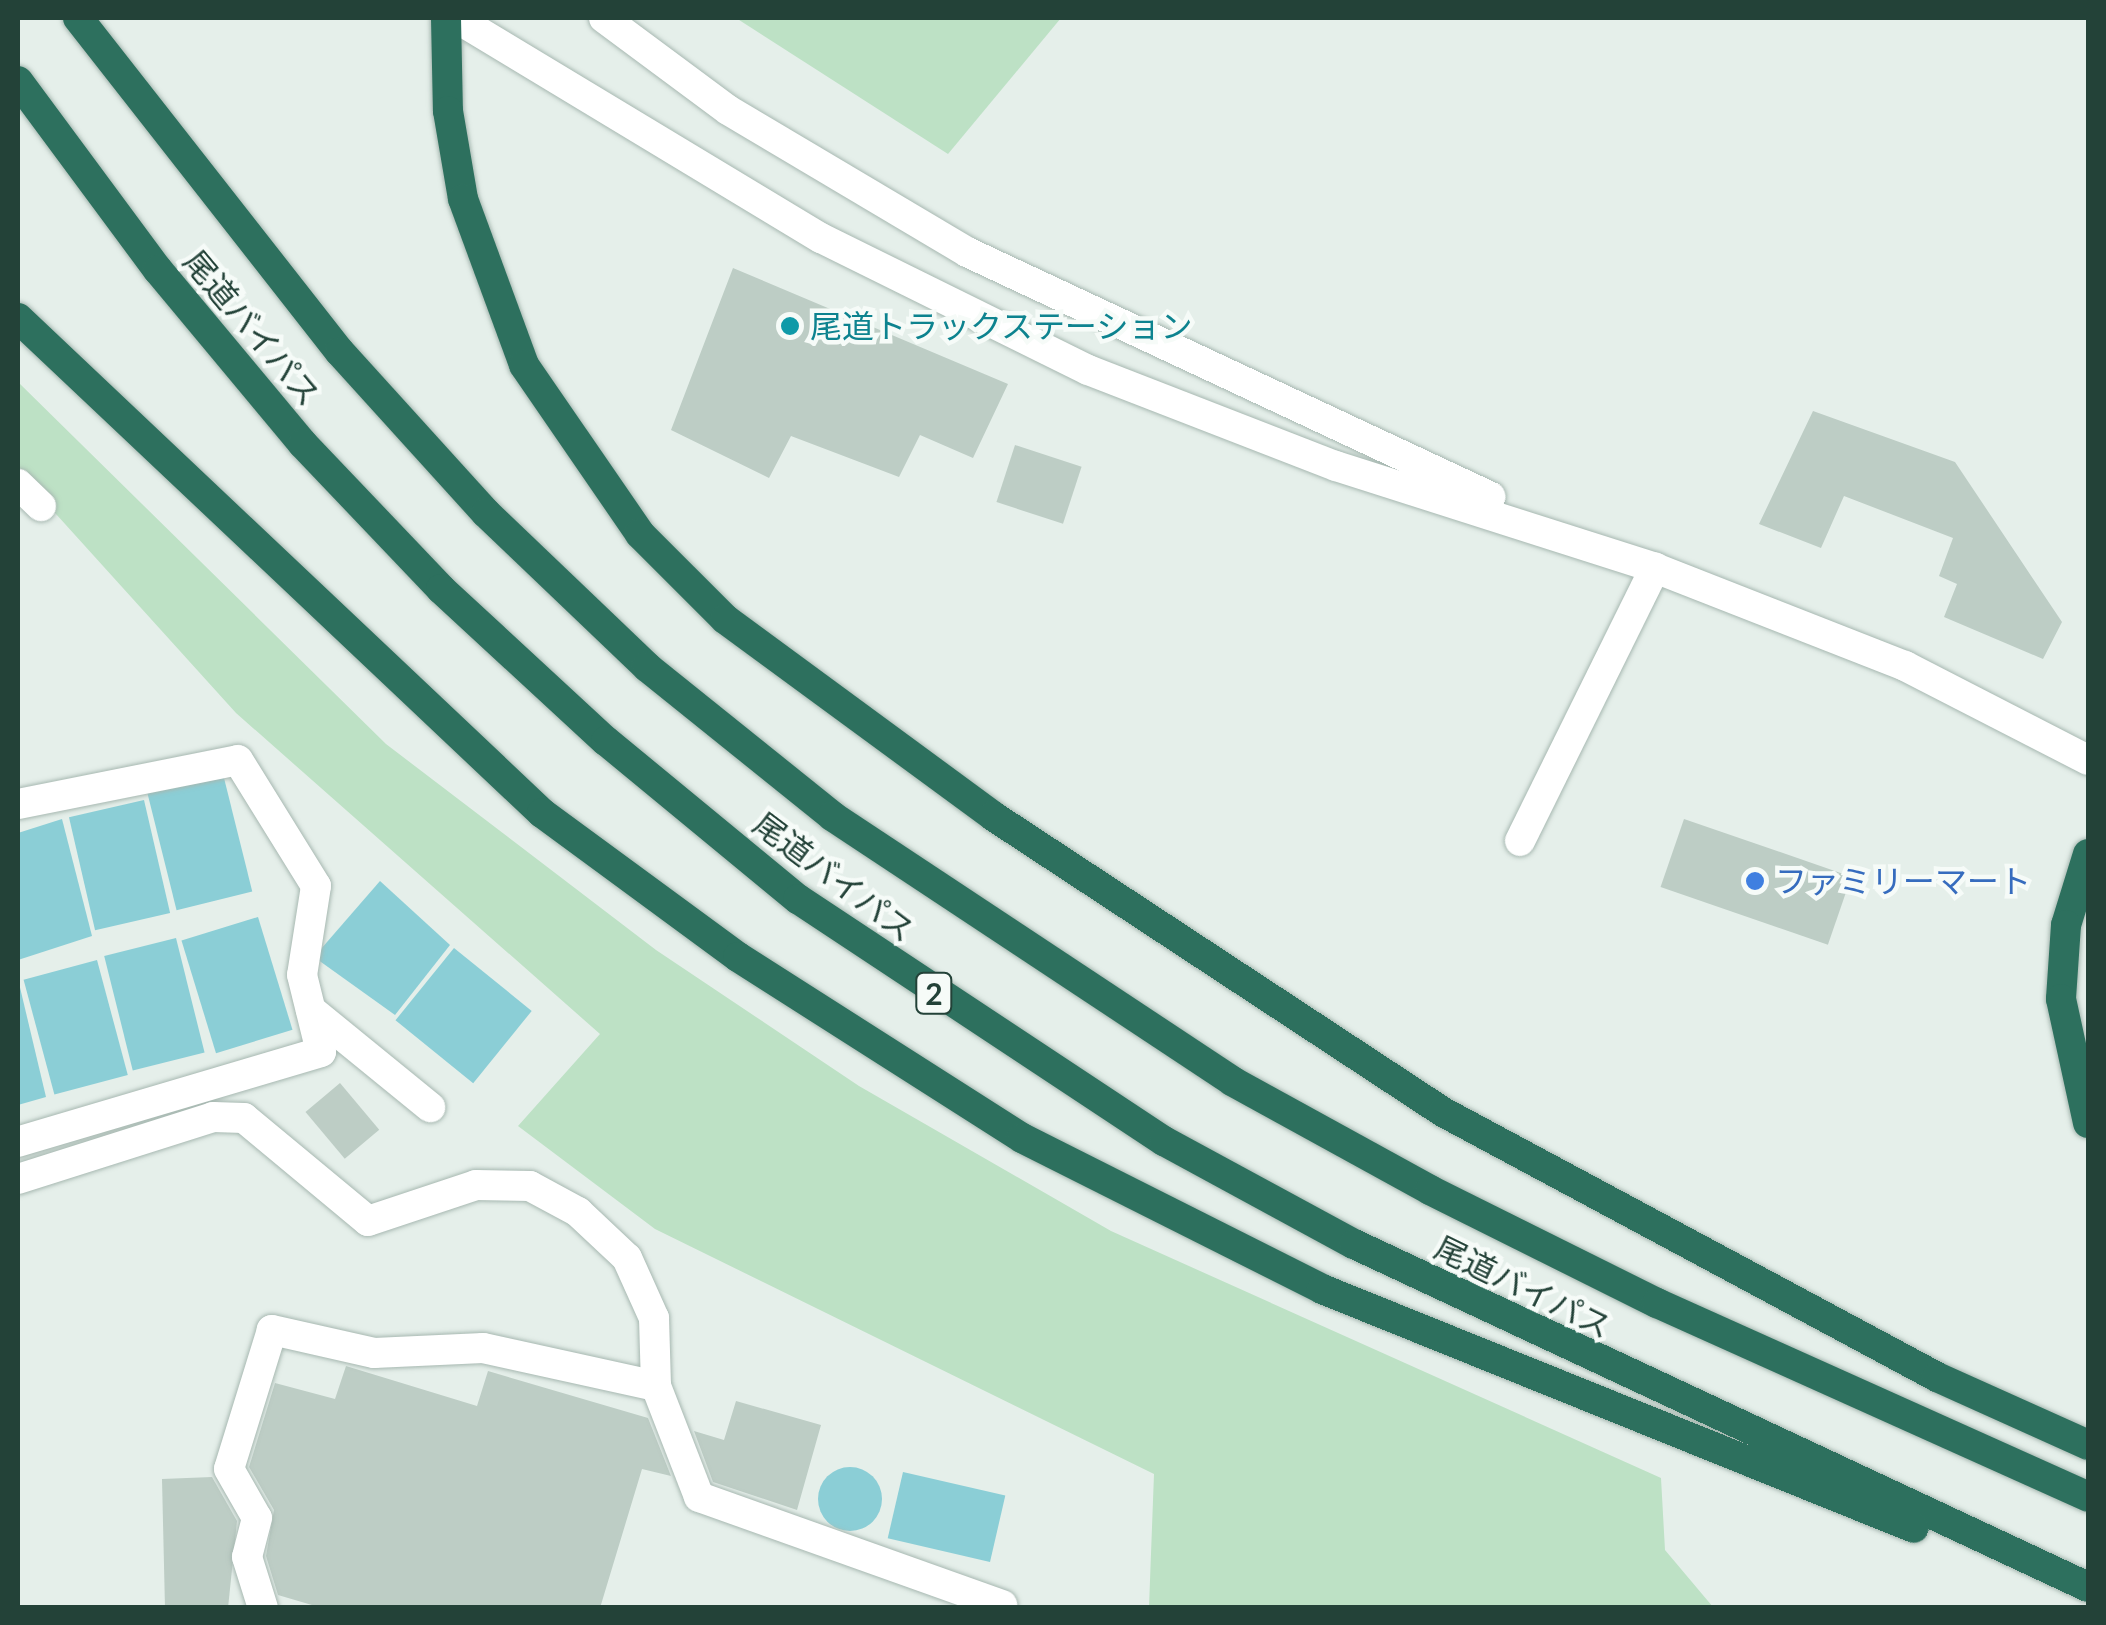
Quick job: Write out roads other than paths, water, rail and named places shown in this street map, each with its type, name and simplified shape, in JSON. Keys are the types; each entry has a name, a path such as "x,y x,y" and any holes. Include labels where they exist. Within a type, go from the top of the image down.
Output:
{"highway":[{"name":"尾道バイパス","path":"78,18 340,352 486,513 647,667 832,816 1232,1081 1430,1190 1657,1303 2088,1497"},
{"path":"446,18 448,110 464,198 493,289 524,364 640,534 725,619 993,816 1443,1112 1938,1377 2088,1445"},
{"name":"尾道バイパス","path":"18,82 267,400 441,589 606,741 798,899 1164,1141 1337,1234 2088,1587"},
{"path":"22,322 542,813 738,957 1022,1138 1322,1290 2088,1597"},
{"path":"2088,854 2066,925 2061,999 2088,1123"}],"street":[{"path":"456,18 821,238 1088,370 1336,466 1566,534"},
{"path":"604,18 728,110 968,252 1566,534 1905,666 2088,760"},
{"path":"18,484 42,506"},
{"path":"1520,841 1655,568"},
{"path":"18,804 238,760 316,886 302,975 321,1052 18,1142"},
{"path":"311,1010 430,1107"},
{"path":"18,1178 213,1117 244,1118 368,1221 476,1185 530,1186 578,1212 628,1258 654,1318 656,1386 699,1497 1002,1605"},
{"path":"263,1608 247,1557 256,1518 229,1469 272,1330 374,1354 483,1348 656,1386"}],"water":[{"path":"223,774 252,891 177,910 147,793"},
{"path":"144,800 170,913 95,930 69,817"},
{"path":"62,819 92,936 18,960 18,833"},
{"path":"380,881 450,945 395,1015 314,957"},
{"path":"258,917 292,1030 216,1053 181,940"},
{"path":"176,938 205,1052 133,1070 104,956"},
{"path":"454,948 532,1011 473,1083 395,1020"},
{"path":"97,960 128,1075 54,1095 24,980"},
{"path":"18,979 46,1097 18,1105"},
{"path":"850,1467 873,1476 882,1499 873,1522 850,1531 827,1522 818,1499 827,1476"},
{"path":"903,1472 1005,1496 990,1562 888,1538"}],"place":[{"name":"尾道トラックステーション","path":"790,326"},
{"name":"ファミリーマート","path":"1755,881"}]}
